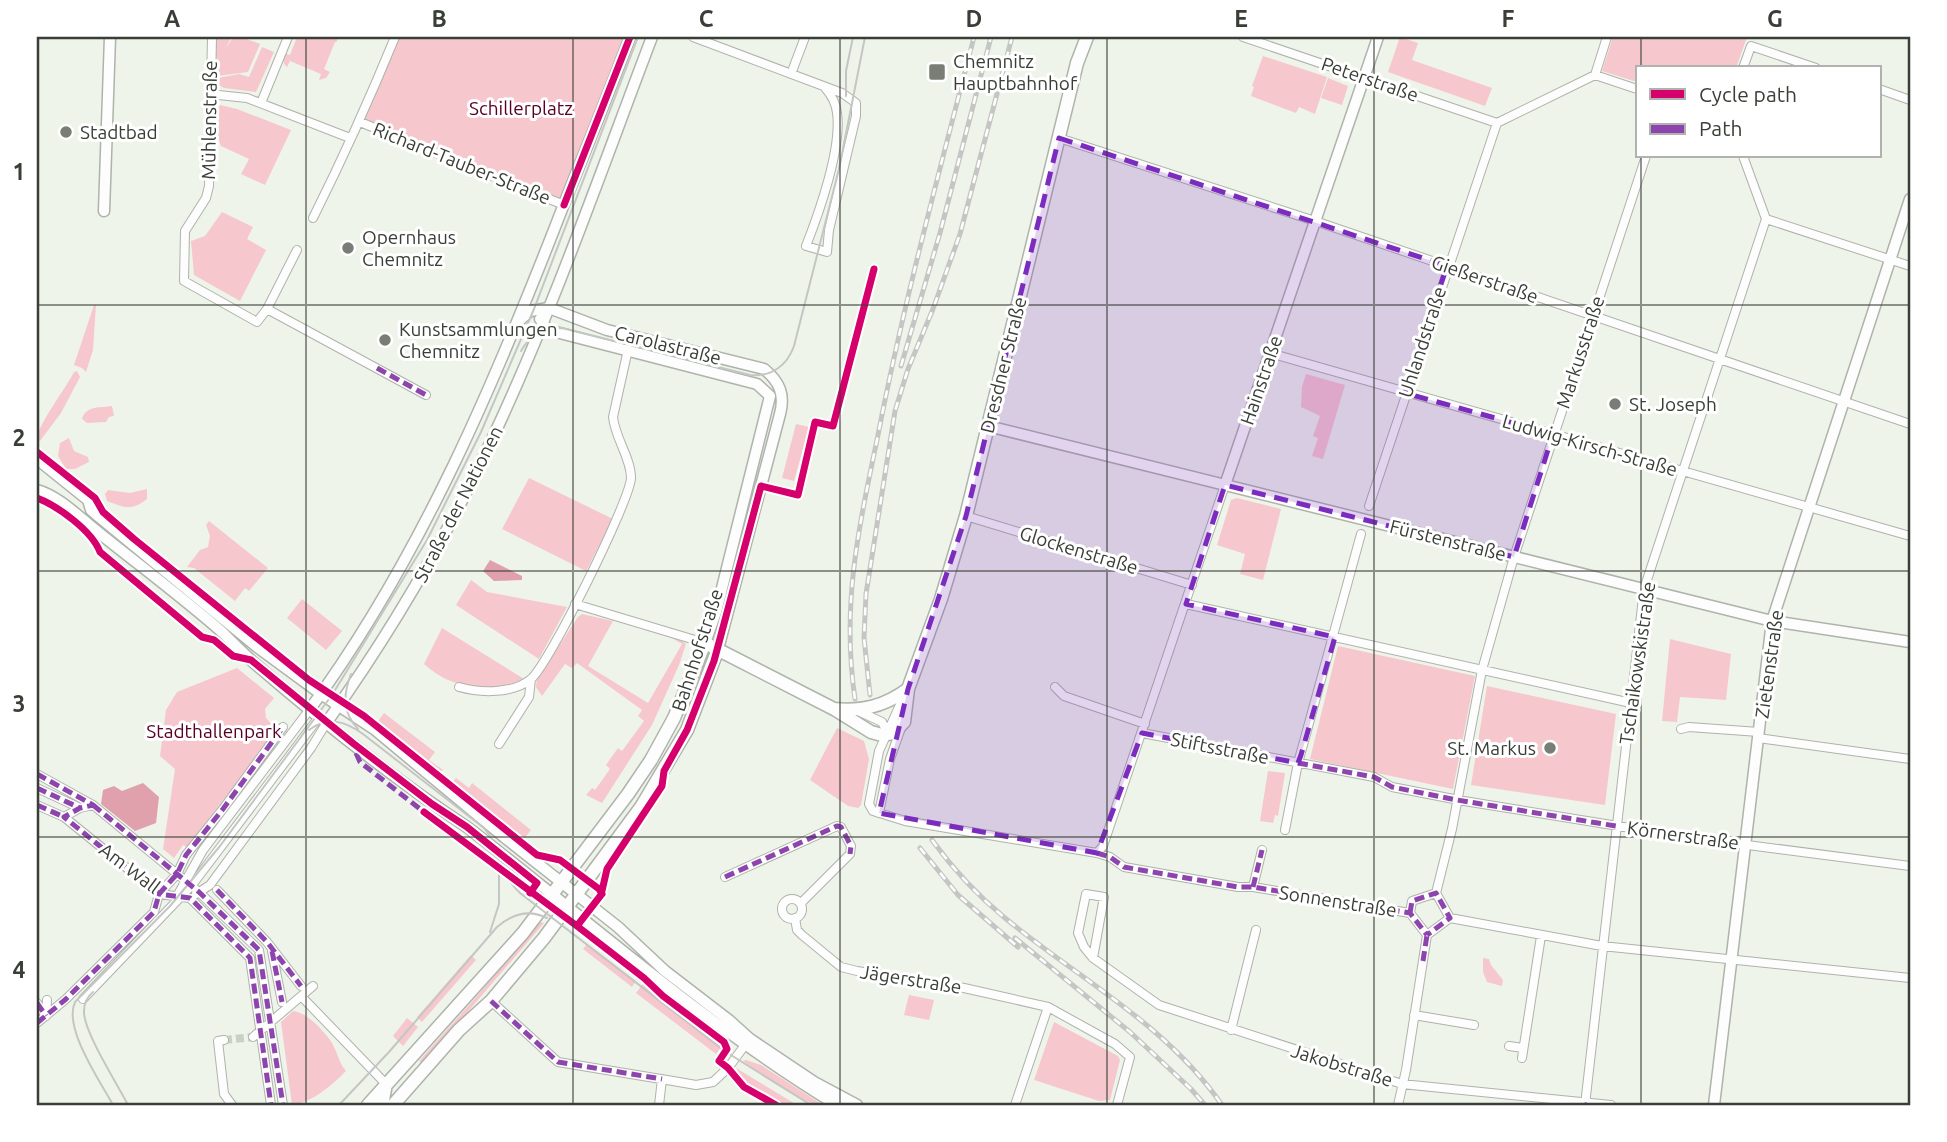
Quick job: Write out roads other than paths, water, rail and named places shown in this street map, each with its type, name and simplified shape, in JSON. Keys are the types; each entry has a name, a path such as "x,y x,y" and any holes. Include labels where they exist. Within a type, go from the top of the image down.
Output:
{"main road":[{"path":"104,211 110,37"},
{"name":"Straße der Nationen","path":"310,709 354,646 422,530 457,459 536,279 630,37"},
{"name":"Straße der Nationen","path":"322,722 338,706 414,589 493,438 542,325 652,37"},
{"name":"Dresdner Straße","path":"887,733 896,732 904,722 908,689 941,599 966,516 1077,63 1087,37"},
{"name":"Hainstraße","path":"1226,485 1378,37"},
{"name":"Zietenstraße","path":"1714,1105 1772,621 1910,199"},
{"path":"536,279 536,309 542,325"},
{"path":"516,326 524,315 549,307"},
{"name":"Carolastraße","path":"549,307 607,330 764,369 782,390 783,400"},
{"name":"Carolastraße","path":"542,325 552,331 757,384 770,396"},
{"name":"Bahnhofstraße","path":"368,1105 385,1083 486,976 552,895 634,787 651,760 685,695 716,612 770,396"},
{"name":"Bahnhofstraße","path":"388,1104 491,1000 568,907 664,771 694,714 718,649 783,400"},
{"name":"Fürstenstraße","path":"988,426 1772,621 1910,642"},
{"path":"37,458 88,500 90,510 113,530 226,622 321,694 374,729 618,927 665,971 730,1021 748,1042 857,1105"},
{"path":"37,490 46,493 148,571 322,722 467,827 792,1077 837,1105"},
{"path":"705,643 834,709 863,729 887,733"},
{"path":"834,709 856,710 886,704 908,689"},
{"path":"385,1083 388,1104"}],"street":[{"name":"Mühlenstraße","path":"212,37 209,187 206,198 185,231 183,277 191,287 257,322 267,309"},
{"path":"261,103 288,37"},
{"path":"313,218 360,122 395,37"},
{"path":"693,37 849,96 857,107 829,230 827,252 806,246 820,206 836,136 838,114 835,101 827,89"},
{"path":"791,74 805,37"},
{"name":"Peterstraße","path":"1243,37 1497,123"},
{"path":"1595,75 1607,37"},
{"path":"1744,66 1751,46 1810,66"},
{"path":"1497,123 1595,75 1636,89"},
{"path":"1881,90 1910,100"},
{"path":"209,94 232,95 261,103 350,138"},
{"name":"Richard-Tauber-Straße","path":"360,122 564,205"},
{"name":"Uhlandstraße","path":"1369,506 1497,123"},
{"name":"Gießerstraße","path":"1059,138 1315,221 1910,424"},
{"name":"Markusstraße","path":"1436,893 1482,670 1514,557 1645,158"},
{"path":"1744,158 1766,219 1910,266"},
{"name":"Tschaikowskistraße","path":"1584,1104 1644,589 1766,219"},
{"path":"297,250 267,309 426,395"},
{"path":"499,744 529,697 531,679 575,604 612,532 629,488 630,470 614,430 613,417 631,336"},
{"name":"Ludwig-Kirsch-Straße","path":"1270,353 1910,536"},
{"name":"Hainstraße","path":"1097,853 1103,846 1226,485"},
{"name":"Glockenstraße","path":"966,516 1192,585"},
{"path":"1285,830 1298,763 1329,648 1335,637 1361,534"},
{"path":"575,604 705,643"},
{"path":"1186,604 1631,703"},
{"path":"459,687 471,691 489,691 515,686 531,679"},
{"path":"1055,687 1064,696 1145,724"},
{"name":"Dresdner Straße","path":"879,813 873,811 869,804 879,751 908,689"},
{"name":"Straße der Nationen","path":"192,886 203,850 310,709"},
{"path":"856,710 877,718 887,733 891,754"},
{"name":"Straße der Nationen","path":"192,886 210,885 311,748 322,722"},
{"name":"Straße der Nationen","path":"83,999 183,897 322,722"},
{"path":"879,813 891,754 904,722"},
{"path":"37,1023 154,912 156,898 177,874 186,855 283,727"},
{"path":"1681,729 1689,727 1759,735 1910,759"},
{"name":"Stiftsstraße","path":"1142,733 1374,777 1392,787 1457,800"},
{"name":"Am Wall","path":"37,774 93,805 192,886 259,950"},
{"path":"37,788 80,808"},
{"name":"Körnerstraße","path":"1457,800 1616,826 1910,866"},
{"name":"Am Wall","path":"37,805 64,817 156,898 183,897"},
{"path":"64,817 80,808 93,805"},
{"name":"Sonnenstraße","path":"879,813 905,821 1097,853 1110,857 1124,867 1410,913 1427,935"},
{"path":"725,877 837,825 841,827 851,846 850,854 801,903"},
{"path":"1253,887 1262,850"},
{"path":"216,890 269,945 302,986"},
{"path":"1410,913 1412,901 1436,893 1450,918"},
{"path":"1086,894 1104,897 1093,958 1078,933 1086,894"},
{"path":"183,897 201,908 250,958 271,1105"},
{"path":"791,899 801,903 802,913 795,918 786,916 783,904 791,899"},
{"name":"Jägerstraße","path":"795,918 797,930 841,967 877,976 1011,997 1048,1007 1115,1044 1130,1057 1117,1105"},
{"path":"1398,1105 1427,935 1450,918 1602,946 1910,978"},
{"path":"1231,1030 1256,930"},
{"path":"1508,1046 1523,1053 1541,936"},
{"path":"250,958 269,945"},
{"path":"269,945 282,1002"},
{"path":"259,950 283,1105"},
{"name":"Jakobstraße","path":"1093,958 1159,1005 1402,1084 1611,1105"},
{"path":"253,1037 313,986"},
{"path":"302,997 385,1083"},
{"path":"46,1016 47,1000"},
{"path":"491,1000 558,1062 696,1085 706,1085 717,1079 748,1042"},
{"path":"37,1003 46,1016"},
{"path":"1015,1105 1048,1007"},
{"path":"37,1012 46,1016"},
{"path":"1414,1015 1474,1025"},
{"path":"224,1040 218,1041 224,1094 232,1105"},
{"path":"659,1105 662,1079"}],"tunnel":[{"path":"224,1040 253,1037"}],"tram line":[{"path":"113,1105 78,1040 74,1026 75,1002 170,906 220,846 332,695 427,540 481,432 534,309 638,37"},
{"path":"846,96 846,71 853,37"},
{"path":"521,351 538,333 562,328 750,375 765,374 783,364 794,346 839,169 865,37"},
{"path":"351,674 346,689 346,703 349,716 358,729"},
{"path":"309,730 323,723 336,722 363,734 484,828 508,878 520,893 726,1052 811,1105"},
{"path":"490,932 499,904 499,868"},
{"path":"339,1105 389,1052 497,927 521,914 547,918"},
{"path":"93,992 85,1003 85,1020 128,1105"}],"railway":[{"path":"855,699 851,664 851,598 864,502 911,285 974,37"},
{"path":"901,366 940,233 991,37"},
{"path":"870,695 864,638 866,594 895,411 908,369 960,234 1012,37"},
{"path":"932,840 957,871 1005,918 1120,1004 1175,1050 1200,1076 1222,1105"},
{"path":"920,848 958,895 1018,947"},
{"path":"1015,938 1130,1032 1205,1105"}],"place":[{"name":"Chemnitz Hauptbahnhof","path":"937,72"},
{"name":"Stadtbad","path":"66,132"},
{"name":"Opernhaus Chemnitz","path":"348,248"},
{"name":"Kunstsammlungen Chemnitz","path":"385,340"},
{"name":"St. Joseph","path":"1615,404"},
{"name":"St. Markus","path":"1550,748"}],"park label":[{"name":"Schillerplatz","path":"521,108"},
{"name":"Stadthallenpark","path":"214,731"}]}
